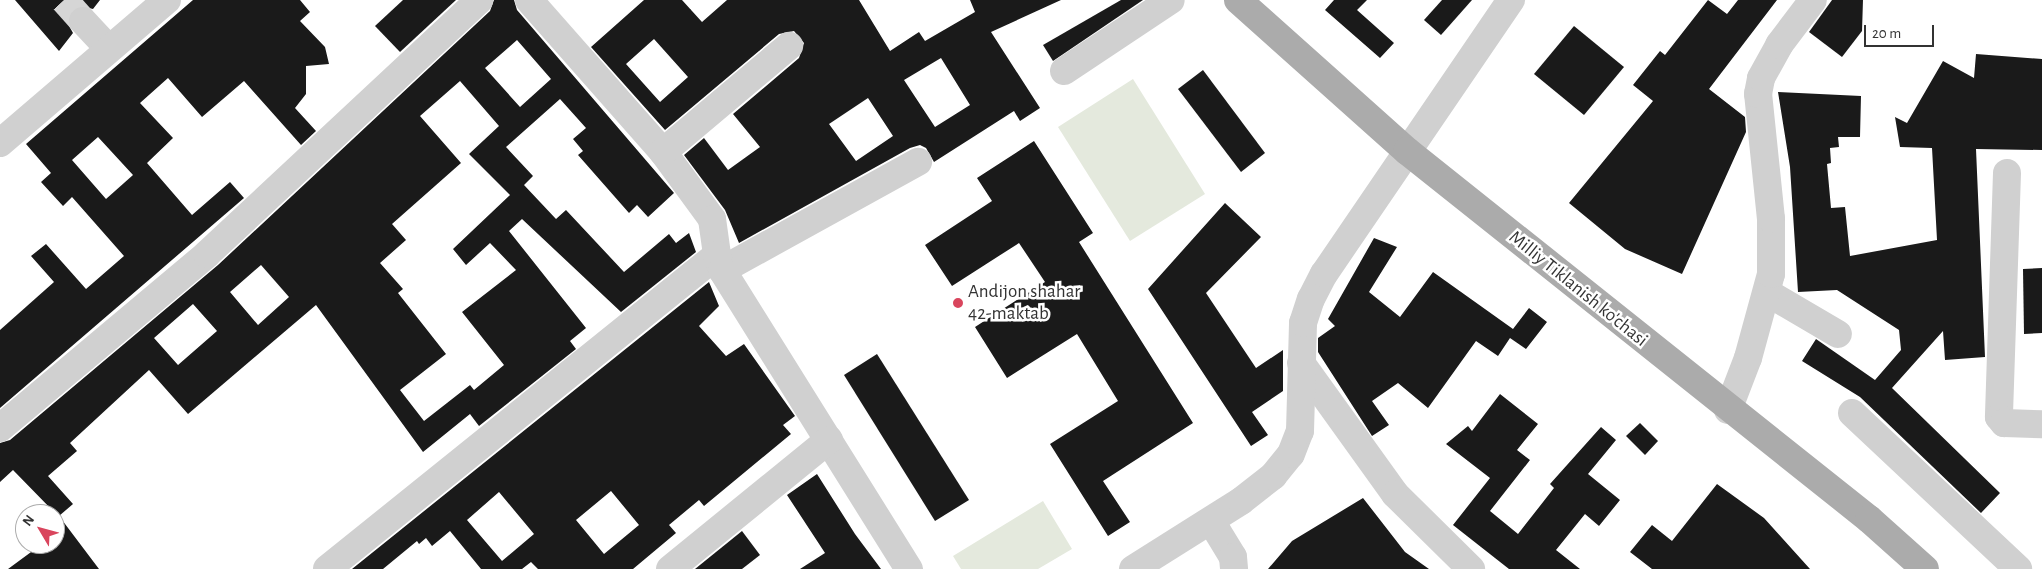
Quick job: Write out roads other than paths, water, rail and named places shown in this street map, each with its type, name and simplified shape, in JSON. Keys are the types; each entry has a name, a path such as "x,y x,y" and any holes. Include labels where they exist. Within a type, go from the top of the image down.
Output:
{"main road":[{"name":"Milliy Tiklanish ko'chasi","path":"1238,0 1407,151 1728,410 1869,519 1925,569"}],"street":[{"path":"0,143 167,0"},
{"path":"0,428 207,254 479,0"},
{"path":"529,0 663,152 712,219 719,263 909,569"},
{"path":"1064,71 1171,0"},
{"path":"1133,569 1211,521 1273,476 1292,454 1300,431 1303,324 1311,299 1324,274 1511,0"},
{"path":"1728,410 1768,292 1771,219 1758,94 1761,78 1778,45 1813,0"},
{"path":"83,21 110,49"},
{"path":"663,152 789,46"},
{"path":"327,569 719,263 918,162"},
{"path":"2007,173 1999,417 2004,423 2042,424"},
{"path":"1768,292 1838,334"},
{"path":"1301,363 1395,494 1471,569"},
{"path":"1852,412 2018,569"},
{"path":"670,569 829,440"},
{"path":"1211,521 1234,557 1234,569"}],"tunnel":[{"path":"64,0 83,21"}],"place":[{"name":"Andijon shahar 42-maktab","path":"958,303"}]}
